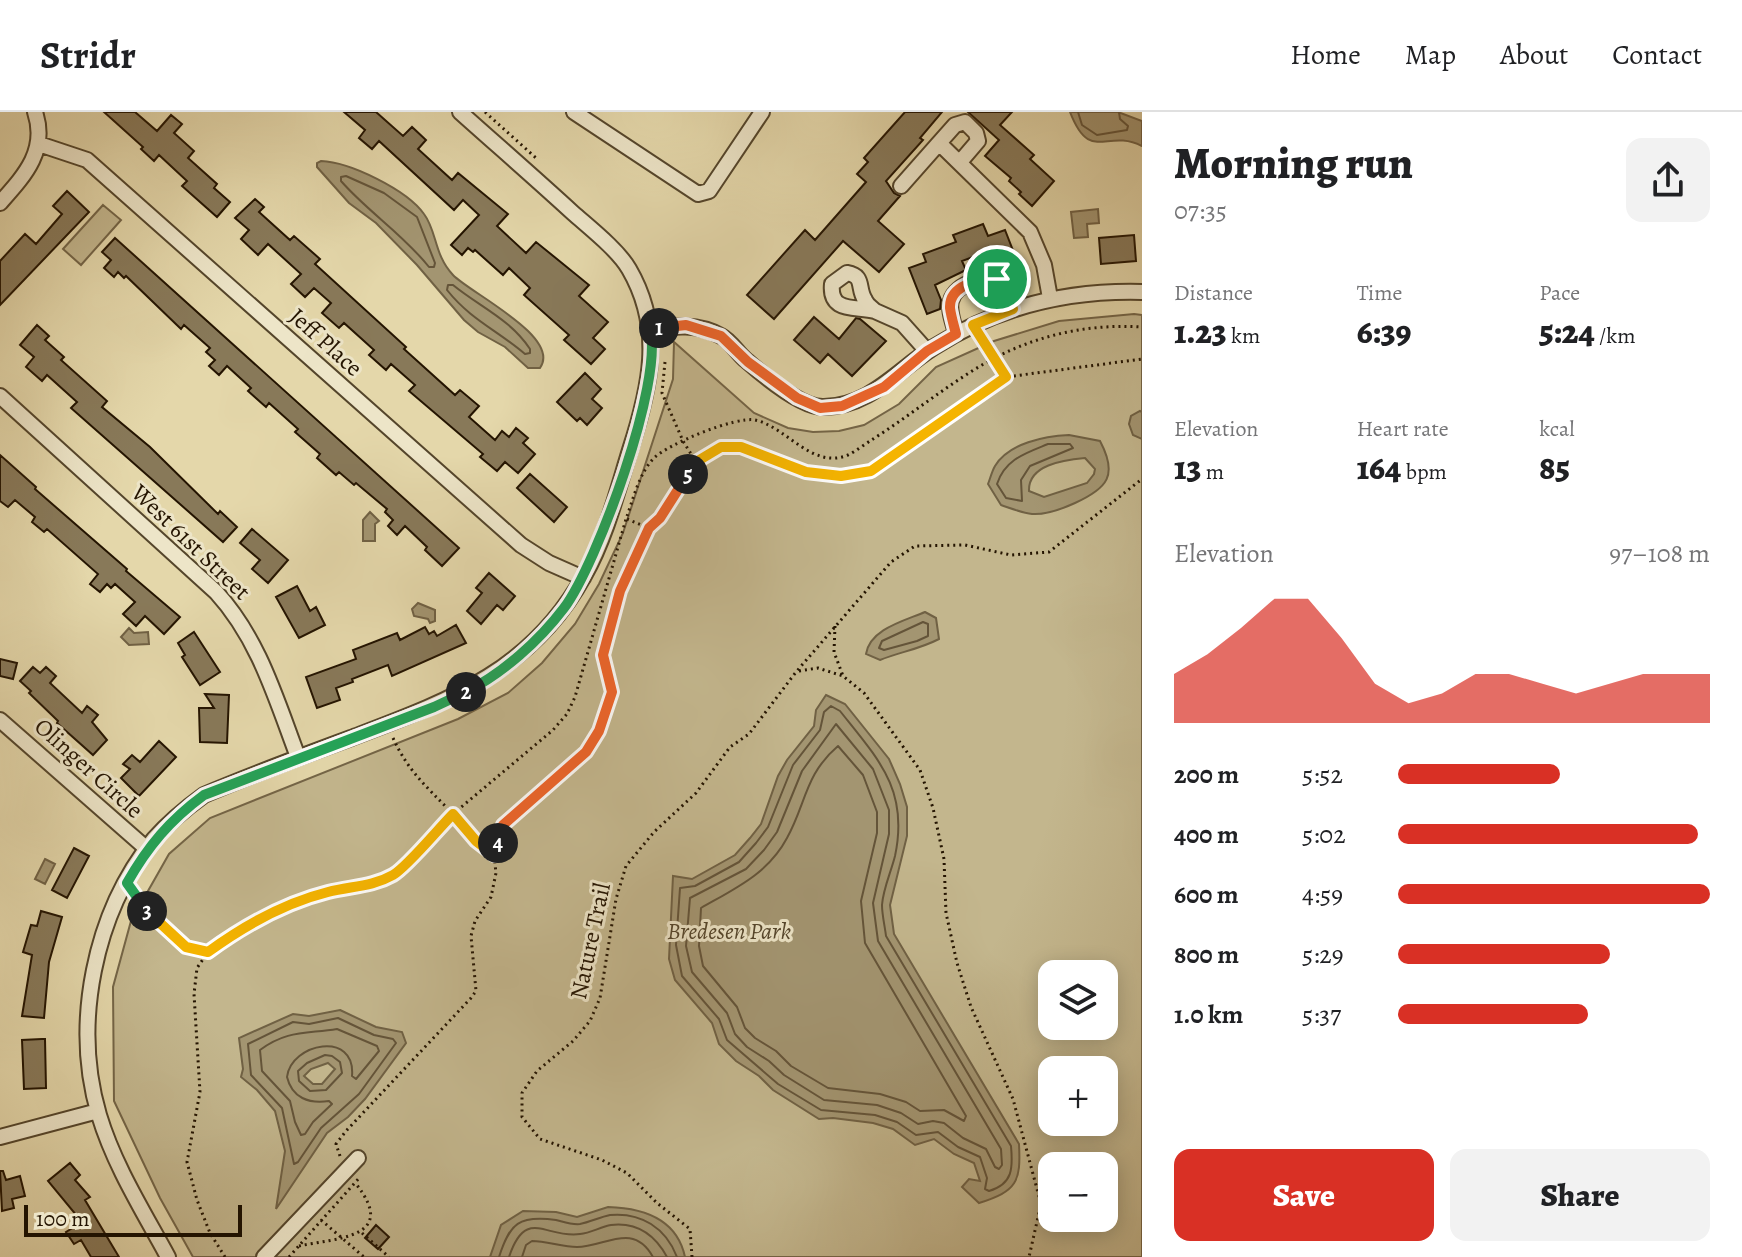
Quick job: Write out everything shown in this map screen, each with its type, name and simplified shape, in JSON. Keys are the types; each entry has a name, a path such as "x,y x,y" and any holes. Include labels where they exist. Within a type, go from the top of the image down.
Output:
{"street":[{"path":"0,203 33,162 39,144 39,124 35,112"},
{"path":"168,1257 108,1143 98,1111 89,1062 88,1020 92,978 102,938 127,883 147,849 178,814 204,795 434,707 471,689 505,667 590,578 641,416 651,370 652,338 643,302 628,267 594,232 460,112"},
{"path":"574,112 698,194 709,191 762,112"},
{"path":"901,186 955,125 965,122 976,133 978,141 964,166"},
{"path":"939,143 1030,232 1044,265 1050,298"},
{"name":"Jeff Place","path":"39,144 87,160 521,545 549,563 590,578"},
{"path":"956,334 950,308 951,297 960,288 984,279 997,279 1003,282 1013,309"},
{"path":"650,329 686,325 721,336 748,362 797,398 820,408 842,406 874,393 927,351 973,325 1013,309 1050,298 1097,291 1142,292"},
{"path":"875,311 902,323 927,351"},
{"name":"West 61st Street","path":"0,396 234,611 261,658 298,757"},
{"name":"Olinger Circle","path":"0,720 147,849"},
{"path":"0,1137 98,1111"},
{"path":"264,1257 309,1210 351,1159"}],"path":[{"path":"973,325 1006,377"},
{"path":"225,1257 210,1233 187,1162 200,1092 194,994 197,968 208,952 276,909 329,892 378,883 397,873 453,814 553,730 567,714 575,697 624,517 653,459 699,432 752,419 779,430 819,457 845,456 913,414 970,372 1034,340 1070,330 1142,327"},
{"path":"665,354 662,393 696,462"},
{"path":"351,1159 337,1152 336,1144 476,991 471,936 475,921 491,897 496,873 494,855 503,825 586,752 595,740 612,692 603,655 620,591 649,528 660,518 696,462 721,447 741,447 806,472 841,476 871,471 1006,377 1142,359"},
{"name":"Nature Trail","path":"692,1257 690,1229 657,1203 627,1173 602,1160 540,1139 522,1117 522,1093 537,1071 573,1041 590,1021 600,998 616,899 626,866 654,832 696,793 730,747 749,734 796,672 891,562 915,546 965,545 1011,555 1049,552 1142,479"},
{"path":"624,517 649,528"},
{"path":"590,578 608,583"},
{"path":"835,626 834,652 843,676"},
{"path":"796,672 818,668 843,676 864,693 920,770 933,808 944,859 946,913 957,963 971,1007 1013,1099 1041,1204 1029,1257"},
{"path":"393,737 409,769 476,841 494,855"},
{"path":"127,883 147,911 166,930 186,947 208,952"},
{"path":"289,1257 361,1179"},
{"path":"299,1246 362,1233 369,1224 370,1211 356,1184"},
{"path":"309,1210 364,1257"},
{"path":"362,1233 389,1257"}],"green space":[{"path":"103,205 121,220 81,265 63,249"},
{"name":"Bredesen Park","path":"1142,315 1142,1257 193,1257 160,1198 114,1101 113,987 131,921 169,854 210,818 458,719 508,693 542,663 575,624 599,584 623,533 673,379 674,342 754,413 788,428 813,432 839,431 864,425 899,404 936,367 994,341 1059,321"}],"water":[{"path":"1070,112 1118,112 1142,121 1142,146 1118,140 1092,141 1077,128"},
{"path":"321,161 362,172 392,187 416,205 428,221 442,259 453,275 511,317 538,343 543,356 540,368 528,368 505,347 464,320 376,223 349,203 317,167"},
{"path":"1098,209 1099,223 1087,224 1088,237 1074,238 1071,212"},
{"path":"1140,411 1142,439 1133,435 1129,424 1131,416"},
{"path":"1060,436 1100,441 1109,472 1102,486 1086,497 1048,513 1028,513 1001,505 988,484 1001,458 1028,442","holes":["1085,458 1095,469 1087,483 1044,497 1029,491 1034,475 1057,462"]},
{"path":"370,512 379,521 375,524 375,541 363,541 363,520"},
{"path":"418,603 435,610 435,621 430,623 428,619 414,616 412,609"},
{"path":"925,612 936,618 939,639 880,660 866,654 869,645 881,632"},
{"path":"129,628 134,633 148,632 149,644 129,645 121,637"},
{"path":"826,695 845,704 889,759 900,784 907,807 907,836 890,905 894,934 1019,1144 1019,1168 1014,1183 1002,1194 979,1203 962,1187 969,1179 980,1181 974,1163 954,1154 934,1139 915,1145 893,1129 873,1123 819,1119 773,1090 719,1044 712,1023 675,980 669,959 673,876 692,879 735,855 750,838 761,824 778,776 814,726 816,710"},
{"path":"45,859 55,864 45,884 35,879"},
{"path":"340,1010 376,1027 402,1032 406,1043 365,1099 327,1133 276,1209 285,1151 275,1111 241,1077 243,1069 239,1038 293,1014 309,1016","holes":["328,1063 335,1069 322,1084 313,1084 304,1076 311,1069"]},
{"path":"608,1207 634,1210 657,1218 675,1233 685,1257 490,1257 501,1225 523,1211 556,1212 577,1217"}],"building":[{"path":"104,112 135,112 157,131 171,115 182,124 174,133 194,151 188,158 217,184 214,188 230,202 217,217 182,186 187,181 159,155 154,161"},
{"path":"344,112 376,112 403,136 412,127 426,140 418,149 452,180 458,173 508,214 497,226 526,253 536,242 589,285 579,296 608,322 593,338 605,349 591,364 564,340 569,335 524,295 530,288 509,268 503,275 475,250 473,252 468,248 462,255 451,245 479,215 463,200 454,210 379,141 372,149 359,138 365,130"},
{"path":"905,112 942,112 920,138 923,140 886,181 900,196 878,221 904,244 879,272 843,241 774,319 747,295 805,230 815,240 866,182 857,174 868,162 864,158"},
{"path":"968,112 1012,112 1000,125 1034,155 1030,159 1054,181 1032,206 1009,181 1011,178 985,156 999,140"},
{"path":"67,191 89,212 0,305 0,261 25,234 36,244 62,214 53,206"},
{"path":"255,199 264,207 259,212 290,240 294,236 320,259 315,264 406,347 404,349 455,395 460,390 479,406 469,417 495,440 502,431 509,437 516,428 528,438 523,443 535,454 518,473 505,462 497,471 480,457 483,454 409,391 415,385 391,364 386,370 369,355 374,350 344,323 339,328 322,313 331,303 314,288 305,297 291,284 301,274 268,244 258,255 241,239 249,230 235,218"},
{"path":"983,224 988,236 1005,230 1021,271 1010,275 1001,255 989,260 986,252 962,261 966,270 935,285 941,300 940,309 927,314 909,268 926,262 923,254 956,242 953,235"},
{"path":"1134,235 1136,261 1101,264 1099,238"},
{"path":"115,238 459,548 442,566 405,526 397,535 388,526 393,520 385,512 387,509 356,483 354,485 339,472 336,475 317,458 320,454 295,432 298,429 269,403 266,407 227,366 219,375 209,366 215,360 206,352 210,348 184,325 181,329 126,276 124,278 118,272 114,277 104,268 111,260 102,252"},
{"path":"814,317 839,339 856,318 886,341 852,376 828,354 820,363 794,340"},
{"path":"37,325 49,336 45,340 64,357 61,360 107,401 102,407 150,447 218,514 220,511 237,527 223,542 71,408 77,402 47,375 42,381 26,367 34,357 20,345"},
{"path":"585,373 601,389 592,399 602,408 587,425 580,418 577,421 557,402"},
{"path":"0,455 180,617 164,634 145,616 136,626 123,614 135,602 115,584 111,588 107,584 100,592 90,584 98,574 47,529 44,532 32,522 35,517 15,500 8,507 0,501"},
{"path":"530,474 567,507 554,522 517,488"},
{"path":"252,529 288,560 268,583 252,569 260,560 240,543"},
{"path":"489,573 515,596 503,610 497,605 481,624 467,611 482,593 476,588"},
{"path":"297,586 310,611 316,607 325,625 299,638 276,597"},
{"path":"456,625 466,643 392,676 388,665 352,679 353,682 336,688 340,700 317,708 306,677 356,659 353,650 397,633 400,640 425,627 429,634 434,631 437,636"},
{"path":"194,632 220,672 200,685 182,657 185,655 178,643"},
{"path":"0,659 17,663 13,679 0,676"},
{"path":"33,667 40,673 46,667 56,676 50,683 82,713 87,706 98,715 92,722 107,740 93,755 57,723 20,681"},
{"path":"205,694 229,695 227,743 200,742 199,708 214,708"},
{"path":"159,741 176,757 139,796 121,778 130,769 123,764 132,755 140,762"},
{"path":"74,848 89,856 67,898 52,890"},
{"path":"41,911 62,917 49,962 44,1018 22,1016 32,955 23,952 31,925 37,926"},
{"path":"45,1039 46,1088 24,1089 22,1040"},
{"path":"70,1163 80,1175 75,1180 90,1197 85,1200 119,1257 91,1257 81,1240 74,1244 66,1232 82,1222 48,1181"},
{"path":"0,1171 3,1171 6,1180 20,1176 25,1196 12,1199 14,1208 2,1211"},
{"path":"376,1225 389,1237 378,1249 365,1238"}],"route":[{"path":"984,279 997,279 1003,282 1013,309 973,325 1006,377 871,471 841,476 806,472 741,447 721,447 696,462 660,518 649,528 620,591 603,655 612,692 595,740 586,752 503,825 494,855 476,841 453,814 397,873 378,883 329,892 276,909 208,952 186,947 147,911 135,895 127,883 147,849 178,814 204,795 434,707 471,689 505,667 564,608 587,571 612,508 641,416 651,370 650,329 686,325 721,336 748,362 797,398 820,408 842,406 884,387 927,351 956,334 950,308 951,297 960,288 984,279"}]}
